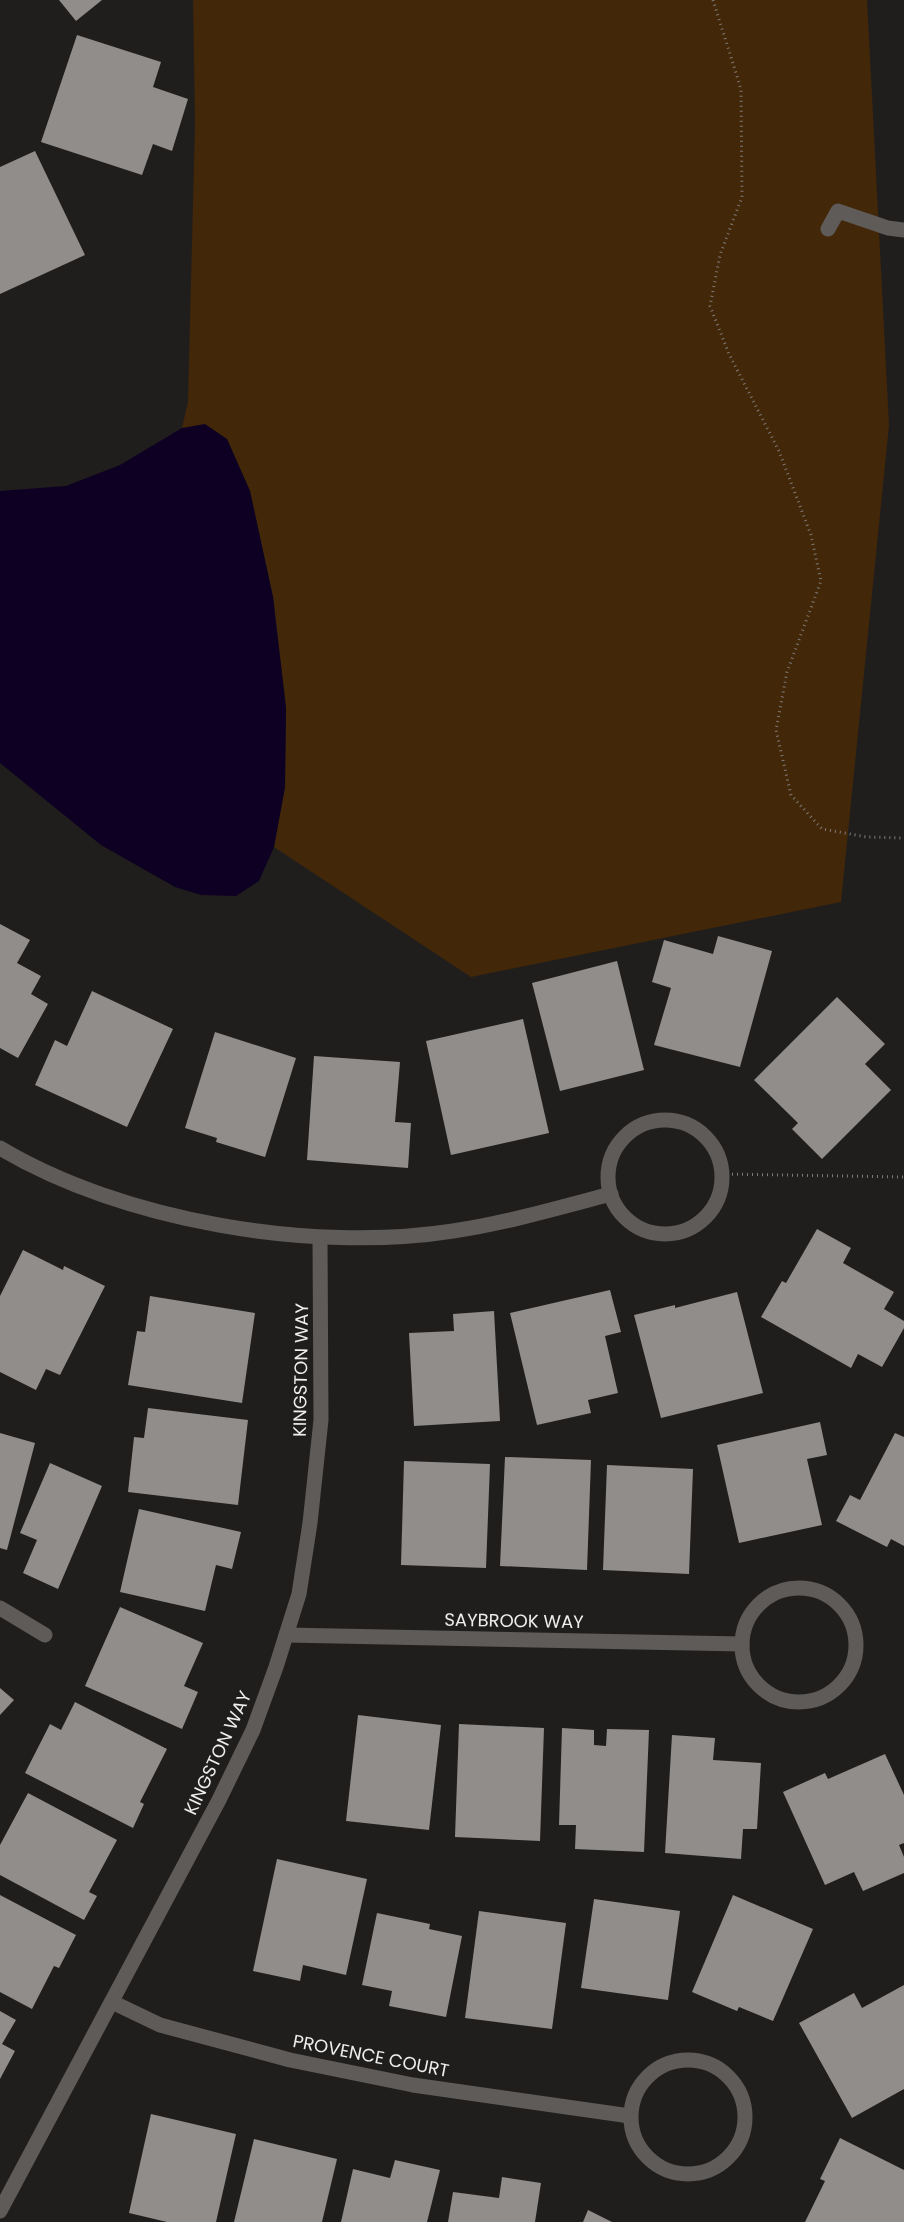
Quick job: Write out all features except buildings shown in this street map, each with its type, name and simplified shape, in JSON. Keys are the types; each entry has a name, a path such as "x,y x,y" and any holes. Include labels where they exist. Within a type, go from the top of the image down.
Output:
{"street":[{"path":"828,229 838,212 888,228 904,230"},
{"path":"655,1121 674,1121 692,1127 707,1139 718,1155 722,1174 721,1192 713,1209 701,1222 685,1232 667,1234 648,1232 632,1223 619,1211 611,1194 608,1175 612,1156 622,1140 637,1128 655,1121"},
{"path":"0,1148 76,1186 136,1206 217,1224 320,1238 378,1237 451,1231 528,1217 611,1194"},
{"name":"KINGSTON WAY","path":"0,2211 219,1800 254,1730 286,1635 299,1594 302,1576 310,1523 321,1420 320,1238"},
{"path":"791,1589 811,1589 829,1597 844,1610 854,1628 857,1647 853,1665 844,1680 832,1692 815,1700 797,1702 780,1699 764,1690 752,1677 744,1661 742,1644 746,1624 756,1608 772,1595 791,1589"},
{"path":"0,1608 45,1635"},
{"name":"SAYBROOK WAY","path":"286,1635 742,1644"},
{"name":"PROVENCE COURT","path":"112,2002 160,2025 290,2060 413,2085 630,2116"},
{"path":"689,2061 706,2064 722,2072 735,2085 742,2101 745,2119 741,2138 731,2155 716,2167 697,2174 677,2173 658,2166 644,2154 634,2136 630,2116 634,2098 642,2083 655,2070 671,2063 689,2061"}],"path":[{"path":"713,0 741,89 742,196 720,255 710,306 729,354 779,451 811,535 821,581 787,672 776,730 791,795 822,829 867,837 904,838"},
{"path":"722,1174 904,1177"}],"shaded area":[{"path":"193,0 867,0 889,425 841,902 471,977 274,847 285,787 286,708 273,597 250,491 227,439 182,428 188,402 195,123"},
{"path":"205,424 227,439 250,491 273,597 286,708 285,787 274,847 259,881 236,896 201,895 175,887 101,845 0,763 0,491 66,486 120,465 182,428"}]}
